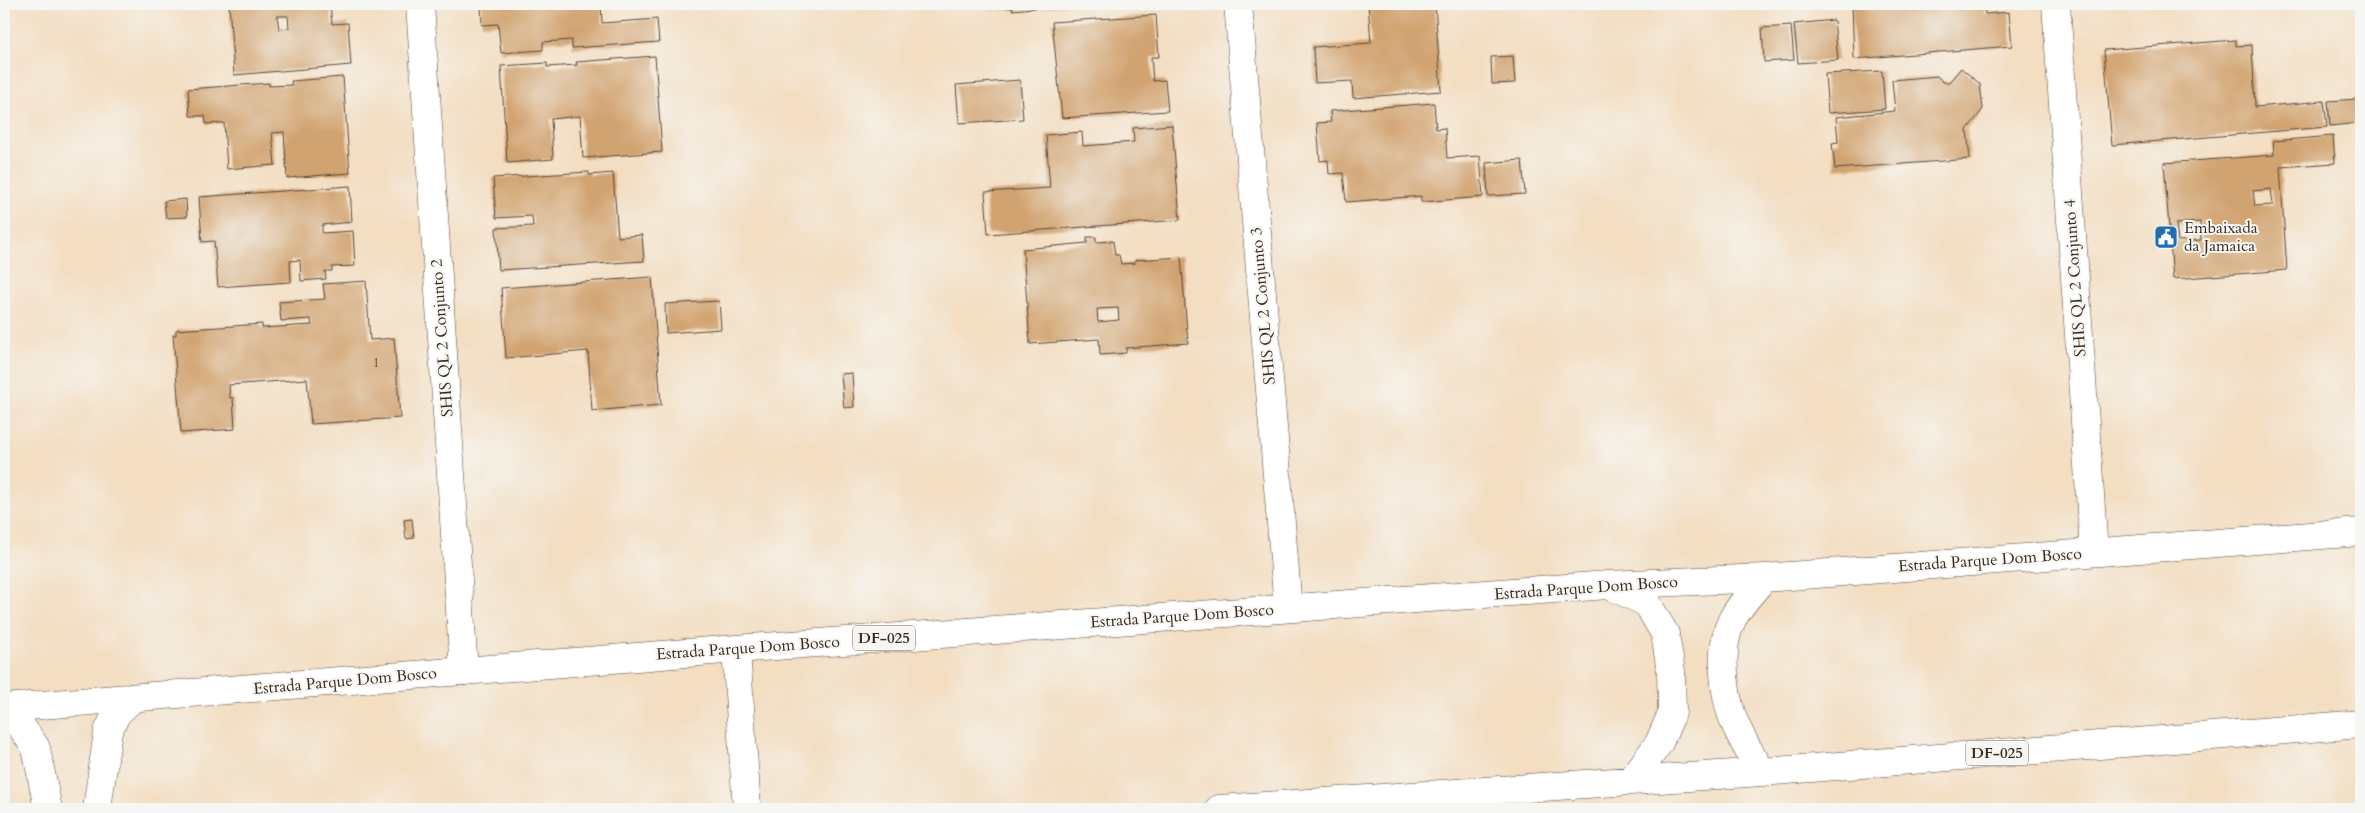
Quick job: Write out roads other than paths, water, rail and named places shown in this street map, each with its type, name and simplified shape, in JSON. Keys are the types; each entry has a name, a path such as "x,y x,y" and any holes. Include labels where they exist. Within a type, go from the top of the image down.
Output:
{"main road":[{"name":"SHIS QL 2 Conjunto 2","path":"420,4 464,671"},
{"name":"SHIS QL 2 Conjunto 3","path":"1238,4 1288,608"},
{"name":"SHIS QL 2 Conjunto 4","path":"2056,4 2094,552"},
{"name":"Estrada Parque Dom Bosco","path":"4,708 736,649 1608,585 1764,578 2361,532"},
{"path":"1762,772 1738,731 1726,684 1724,662 1725,642 1731,622 1740,606 1764,578"},
{"path":"1608,585 1647,603 1665,634 1670,671 1672,714 1659,743 1632,780"},
{"path":"736,649 747,809"},
{"path":"97,809 108,731 117,713 133,698"},
{"path":"4,715 21,726 36,748 48,809"},
{"name":"DF-025","path":"1219,809 1762,772 2361,724"}],"place":[{"name":"Embaixada da Jamaica","path":"2166,237"}]}
